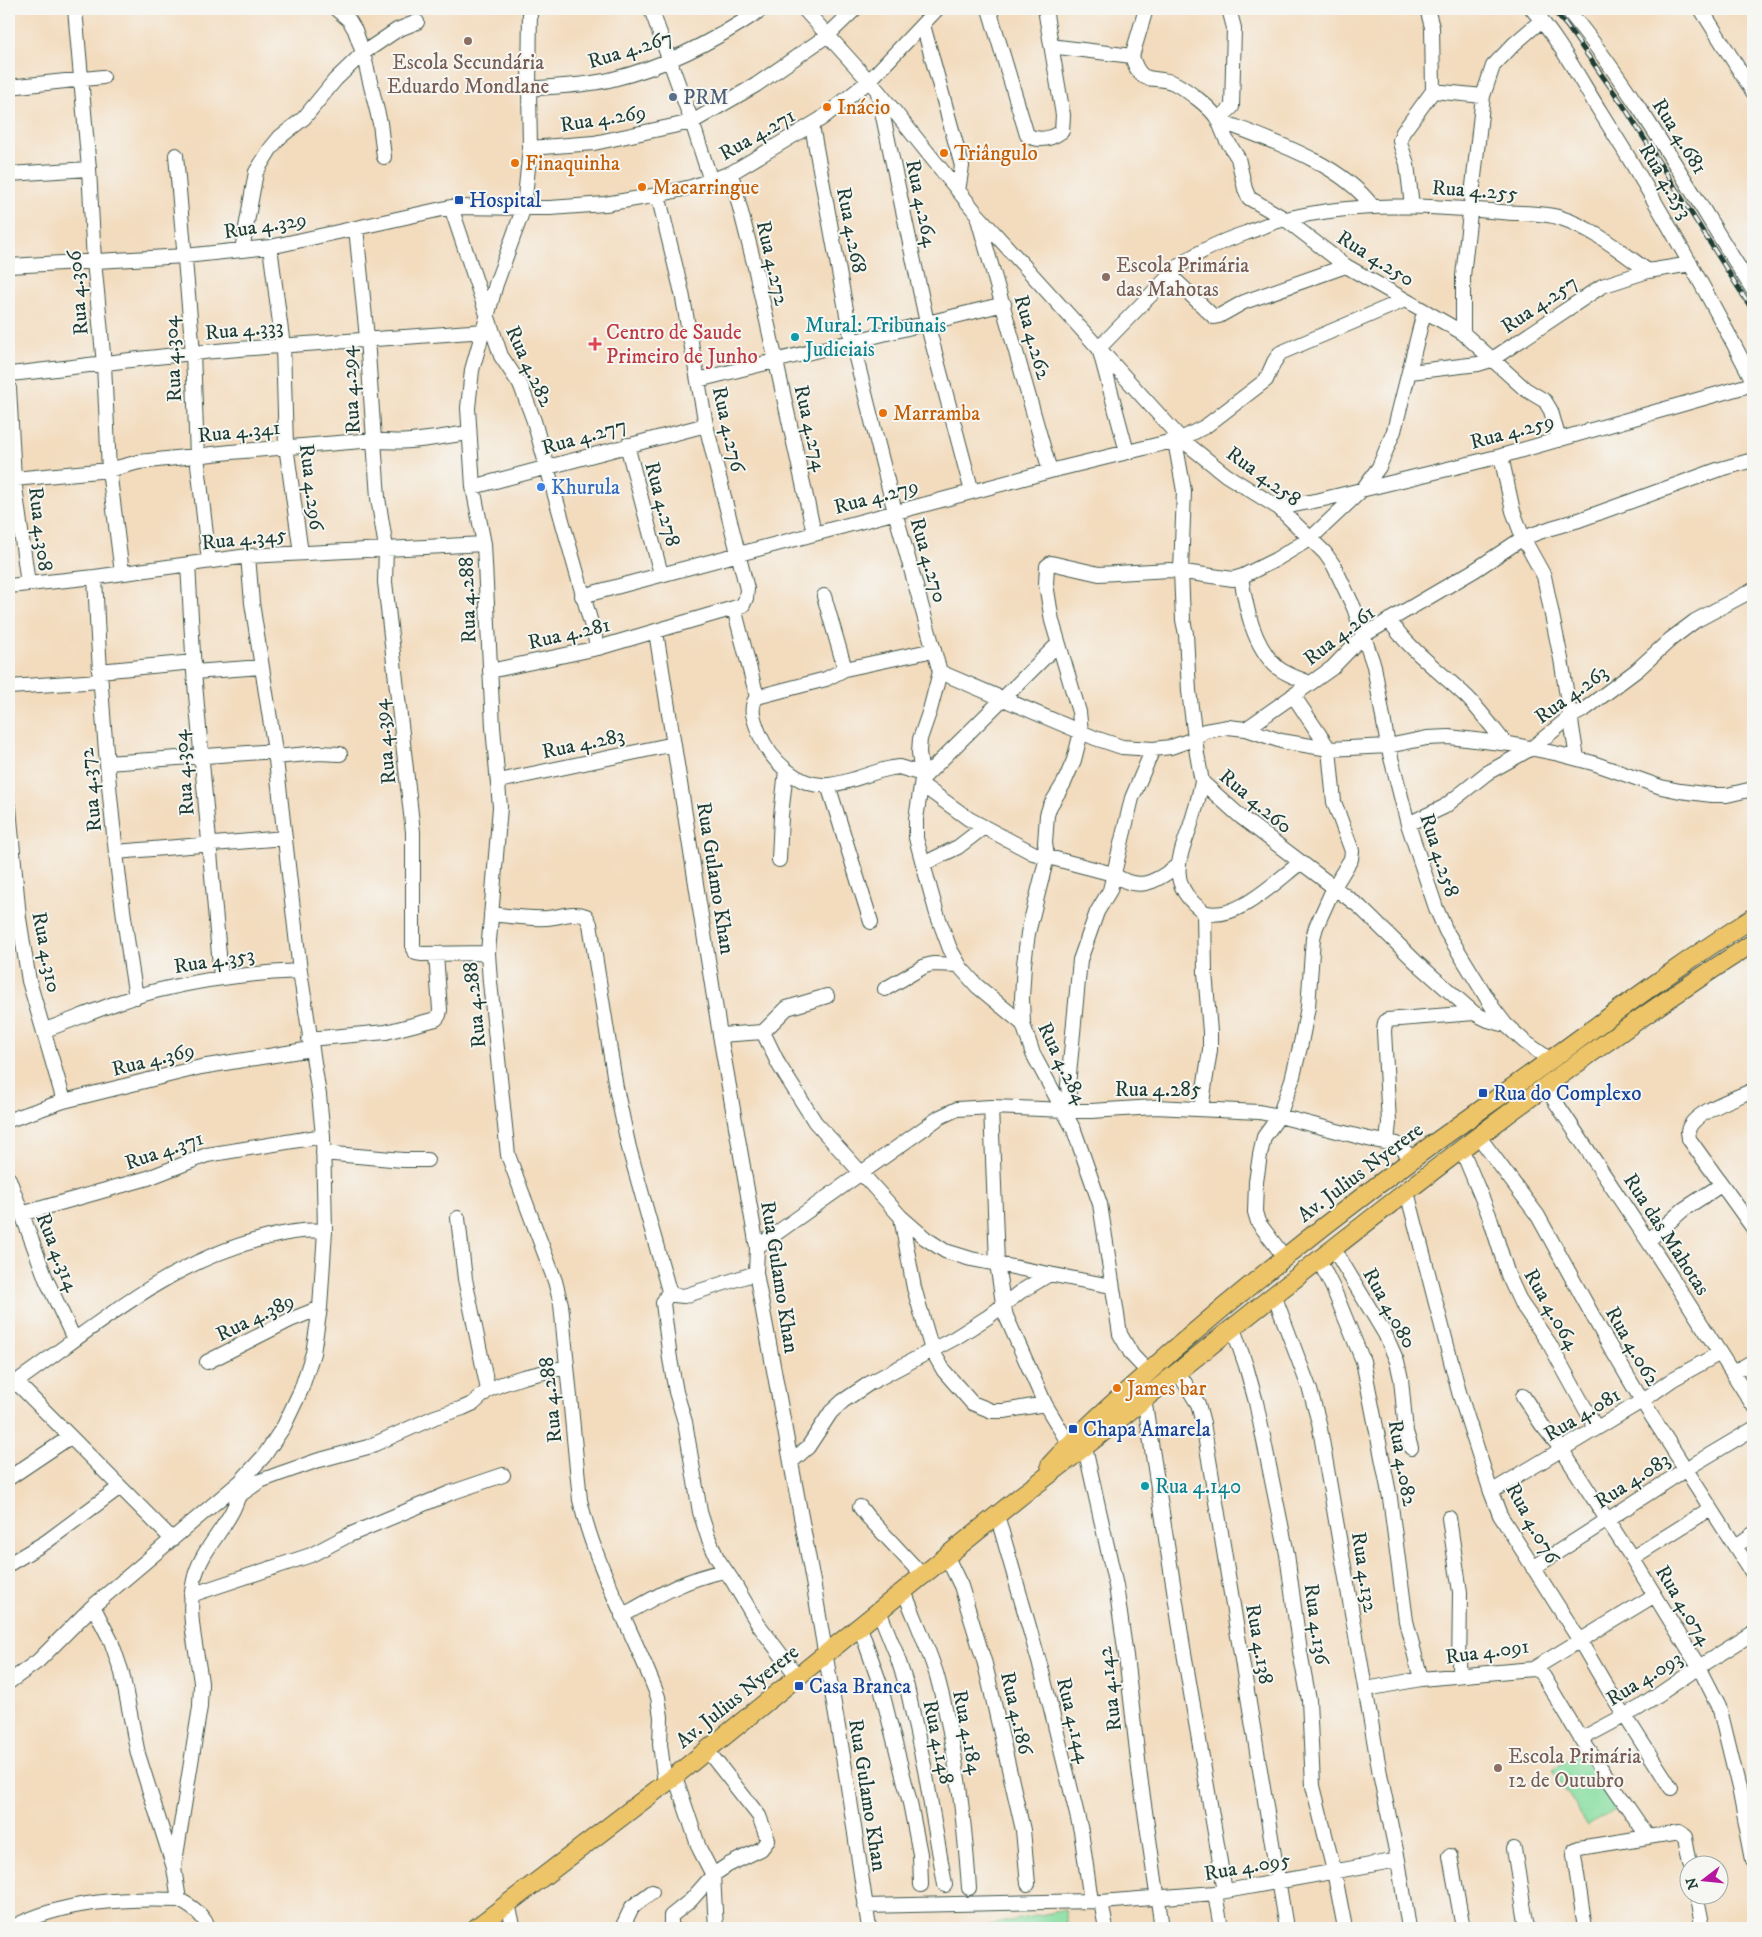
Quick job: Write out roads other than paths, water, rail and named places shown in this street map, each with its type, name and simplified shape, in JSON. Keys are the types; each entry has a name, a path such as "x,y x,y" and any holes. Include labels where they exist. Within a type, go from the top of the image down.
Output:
{"main road":[{"name":"Av. Julius Nyerere","path":"476,1928 670,1780 1022,1495 1077,1446 1148,1372 1223,1307 1362,1196 1549,1059 1753,918"},
{"name":"Av. Julius Nyerere","path":"1077,1446 1178,1372 1505,1115 1753,943"}],"street":[{"name":"Rua 4.306","path":"75,9 104,364 109,470 122,573"},
{"path":"336,9 344,14 352,25 364,52 380,123 384,157"},
{"name":"Rua 4.282","path":"530,9 530,148 524,207 486,317 501,356 521,386 534,421 598,648"},
{"path":"651,9 711,181"},
{"name":"Rua 4.267","path":"529,89 612,80 670,61 731,30 762,9"},
{"name":"Rua 4.258","path":"804,9 873,86 977,214 1099,348 1178,440 1226,475 1278,508 1326,553 1334,566 1364,634 1374,666 1388,746 1408,824 1436,908 1446,930 1492,1008 1506,1025 1525,1042 1549,1059"},
{"name":"Rua 4.269","path":"530,148 594,143 692,122 756,85 828,35 855,9"},
{"name":"Rua 4.271","path":"524,207 550,208 605,204 658,195 711,181 731,173 812,126 873,86 937,9"},
{"path":"989,9 1027,135 1036,140 1054,137 1062,131 1063,115 1045,9"},
{"path":"1146,9 1132,56 1140,74 1151,80 1172,82 1215,113 1218,120 1310,159 1355,188 1373,207"},
{"path":"1218,120 1232,107 1234,28 1229,9"},
{"path":"1412,206 1407,164 1400,140 1403,132 1433,91 1432,27 1427,9"},
{"name":"Rua 4.253","path":"1532,9 1542,20 1652,196 1691,264 1753,383"},
{"name":"Rua 4.681","path":"1567,9 1590,37 1630,94 1753,290"},
{"path":"1702,9 1753,92"},
{"path":"1463,333 1462,295 1483,96 1493,66 1514,44 1542,20"},
{"path":"242,250 256,172 280,137 304,118 336,80 364,52 396,30 417,22"},
{"path":"923,25 962,166 958,191"},
{"path":"1058,47 1132,56"},
{"path":"9,87 103,77"},
{"name":"Rua 4.264","path":"873,86 927,323 972,492"},
{"path":"1433,91 1483,96"},
{"name":"Rua 4.250","path":"1218,120 1226,139 1238,158 1249,198 1285,219 1346,266 1424,312 1410,372 1387,450 1379,467 1363,489 1311,538"},
{"name":"Rua 4.268","path":"812,126 852,342"},
{"name":"Rua 4.304","path":"176,155 193,353 197,456 209,561"},
{"path":"9,174 89,169"},
{"name":"Rua 4.272","path":"731,173 755,267 776,362"},
{"name":"Rua 4.276","path":"658,195 682,293 706,425 747,589 746,598 742,605 734,608"},
{"name":"Rua 4.255","path":"1285,219 1373,207 1412,206 1470,208 1542,214 1559,217 1583,227 1605,240 1648,271"},
{"name":"Rua 4.329","path":"9,266 185,256 270,247 455,207 524,207"},
{"name":"Rua 4.288","path":"455,207 486,317 472,370 468,408 473,487 484,544 493,727 499,781 500,806 488,953 508,1155 555,1281 561,1304 580,1500 587,1530 598,1560 658,1697 661,1717 660,1744 670,1780 712,1875"},
{"name":"Rua 4.262","path":"977,214 1050,471"},
{"path":"1127,452 1099,348 1191,256 1214,245 1285,219"},
{"name":"Rua 4.294","path":"356,228 367,338 378,498 386,548"},
{"name":"Rua 4.296","path":"270,247 283,346 286,446 301,553"},
{"name":"Rua 4.257","path":"1410,372 1478,364 1491,360 1524,340 1602,286 1648,271 1691,264"},
{"path":"1170,275 1214,317 1244,302 1346,266"},
{"name":"Rua 4.279","path":"582,596 1050,471 1178,440 1206,426 1266,380 1280,354 1405,300"},
{"path":"698,380 1004,304"},
{"path":"1424,312 1463,333 1525,389 1546,401 1551,411 1559,440"},
{"name":"Rua 4.333","path":"9,374 193,353 367,338 397,338 483,331"},
{"name":"Rua 4.270","path":"852,342 895,512 934,650 944,674"},
{"name":"Rua 4.274","path":"776,362 814,533"},
{"name":"Rua 4.259","path":"1278,508 1501,456 1753,383"},
{"name":"Rua 4.308","path":"9,393 11,462 28,584"},
{"name":"Rua 4.277","path":"473,487 706,425"},
{"name":"Rua 4.341","path":"14,479 109,470 139,462 286,446 374,440 388,442 407,441 469,433"},
{"name":"Rua 4.260","path":"1178,440 1184,491 1180,571 1183,620 1186,634 1189,691 1196,737 1198,767 1202,782 1241,817 1360,907 1416,962 1474,1013 1488,1020 1506,1025"},
{"name":"Rua 4.278","path":"627,445 661,574"},
{"path":"1501,456 1513,511 1523,538 1544,576 1561,659 1577,758"},
{"name":"Rua 4.261","path":"1246,729 1332,668 1364,634 1475,570 1523,538 1579,520 1717,470 1753,460"},
{"path":"1023,1024 1022,998 1028,933 1047,857 1045,843 1047,816 1050,806 1064,783 1074,760 1081,732 1079,712 1058,644 1046,584 1048,564 1099,574 1180,571 1232,579 1241,577 1275,560 1311,538"},
{"name":"Rua 4.345","path":"9,586 95,577 248,556 484,544"},
{"name":"Rua 4.394","path":"386,548 385,582 413,832 413,944 416,952 436,954"},
{"path":"174,1868 200,1706 201,1684 193,1637 191,1595 194,1578 203,1556 225,1525 241,1488 274,1442 293,1408 308,1371 313,1353 320,1308 325,1231 319,1096 300,971 275,754 252,603 248,556"},
{"name":"Rua 4.304","path":"188,564 201,756 221,977"},
{"name":"Rua 4.372","path":"95,577 99,676 107,763 124,926 136,997"},
{"path":"1241,577 1249,616 1256,636 1265,652 1278,668 1310,683"},
{"name":"Rua 4.263","path":"1408,824 1444,807 1487,773 1532,748 1570,717 1619,684 1695,621 1753,590"},
{"path":"824,596 845,669"},
{"path":"734,608 758,698"},
{"name":"Rua 4.281","path":"490,671 598,648 734,608"},
{"path":"1388,620 1411,649 1439,671 1470,701 1504,743"},
{"name":"Rua Gulamo Khan","path":"656,632 720,1035 757,1247 756,1273 847,1780 869,1928"},
{"path":"922,779 1058,644"},
{"path":"934,650 845,669 826,679 758,698 752,707 755,722 762,739 772,756 798,779 815,784 828,785 899,767 922,779 969,819 984,828 1000,834 1033,852 1113,874 1130,883 1143,884 1160,877 1178,865"},
{"path":"9,687 194,667 262,667"},
{"path":"944,674 1081,732 1122,747 1153,749 1182,744 1204,731 1220,728 1246,729 1281,742 1328,749 1388,746 1427,738 1449,737 1504,743 1577,758 1661,787 1680,791 1727,795 1753,789"},
{"name":"Rua 4.284","path":"944,674 920,739 918,752 922,779 916,819 916,838 923,864 950,949 959,965 977,986 1023,1024 1032,1054 1067,1109 1100,1204 1111,1286 1120,1334 1129,1350 1148,1372"},
{"path":"1285,1258 1258,1222 1255,1212 1256,1182 1264,1137 1279,1116 1292,1080 1308,1006 1316,927 1334,887 1351,859 1352,851 1334,802 1328,749 1293,695"},
{"name":"Rua 4.283","path":"499,781 674,744"},
{"path":"1067,1109 1080,960 1097,912 1110,890 1132,798 1153,749"},
{"path":"107,763 201,756 340,754"},
{"path":"779,860 780,816 786,770"},
{"path":"1202,782 1197,803 1181,849 1178,865 1181,887 1196,906 1204,912 1211,914 1222,914 1240,908 1300,863"},
{"path":"828,785 872,922"},
{"name":"Rua 4.310","path":"9,808 13,895 29,981 45,1030 64,1101"},
{"path":"923,864 958,847 984,828"},
{"path":"116,852 285,838"},
{"path":"1201,1109 1210,1050 1204,912"},
{"path":"491,914 548,918 578,913 586,916 590,924 616,1088 629,1148 669,1291 674,1295 684,1296 756,1273"},
{"path":"436,954 488,953"},
{"name":"Rua 4.369","path":"9,1120 64,1101 201,1067 310,1044 386,1032 436,1019 440,1010 436,954"},
{"path":"885,989 925,966 933,964 959,965"},
{"name":"Rua 4.353","path":"45,1030 162,989 221,977 261,972 300,971"},
{"path":"720,1035 763,1032 787,1008 827,996"},
{"path":"1387,1142 1389,1123 1385,1023 1387,1020 1391,1018 1433,1017 1474,1013"},
{"path":"763,1032 779,1065 810,1115 859,1173 924,1238 945,1251 971,1259 1111,1286"},
{"name":"Rua das Mahotas","path":"1545,1086 1648,1241 1753,1405"},
{"path":"1751,1091 1714,1107 1693,1122 1688,1130 1689,1139 1753,1228"},
{"path":"991,1106 997,1263 1003,1303 1012,1331 1044,1404 1077,1446"},
{"name":"Rua 4.285","path":"757,1247 859,1173 948,1112 957,1109 991,1106 1091,1111 1155,1107 1259,1112 1387,1142 1401,1147 1414,1158"},
{"name":"Rua 4.371","path":"21,1214 148,1178 207,1155 322,1136"},
{"name":"Rua 4.062","path":"1479,1137 1548,1233 1605,1338 1642,1401 1753,1574"},
{"name":"Rua 4.064","path":"1462,1150 1489,1216 1508,1275 1521,1303 1549,1343 1596,1428"},
{"path":"323,1153 404,1160 427,1160"},
{"name":"Rua 4.314","path":"9,1179 46,1279 74,1339"},
{"path":"1648,1241 1684,1209 1721,1185"},
{"name":"Rua 4.076","path":"1407,1192 1459,1392 1500,1515 1671,1788"},
{"path":"901,1217 909,1271 932,1350 944,1371 972,1403 982,1408 1004,1412 1044,1404"},
{"path":"458,1218 465,1280 488,1390"},
{"path":"172,1539 70,1437 12,1384 147,1289 206,1258 248,1242 289,1232 325,1231"},
{"name":"Rua 4.080","path":"1334,1249 1385,1334 1398,1361 1406,1432 1412,1448"},
{"name":"Rua 4.082","path":"1319,1260 1333,1288 1363,1362 1390,1498 1406,1621 1421,1680"},
{"path":"791,1462 808,1446 836,1406 870,1382 974,1326 1003,1303 1050,1274"},
{"path":"669,1291 663,1303 673,1376 685,1422 700,1512 712,1548 725,1571 758,1624 797,1676"},
{"name":"Rua 4.132","path":"1274,1295 1310,1390 1319,1423 1353,1623 1409,1928"},
{"name":"Rua 4.389","path":"207,1362 290,1320 320,1308"},
{"name":"Rua 4.136","path":"1233,1328 1256,1402 1287,1554 1300,1652 1309,1700 1313,1786 1334,1871 1345,1928"},
{"name":"Rua 4.081","path":"1491,1492 1642,1401 1673,1379 1720,1353"},
{"path":"1733,1373 1753,1361"},
{"path":"9,1682 38,1661 93,1606 172,1539 241,1488 316,1461 368,1447 435,1417 463,1408 474,1403 488,1390 523,1377 567,1367"},
{"name":"Rua 4.138","path":"1178,1372 1198,1404 1203,1423 1286,1928"},
{"name":"Rua 4.074","path":"1523,1396 1542,1425 1562,1450 1632,1558 1699,1667 1719,1706 1725,1726 1753,1860"},
{"path":"1144,1398 1220,1892 1221,1928"},
{"name":"Rua 4.083","path":"1533,1568 1686,1469 1753,1429"},
{"path":"9,1478 70,1437"},
{"name":"Rua 4.142","path":"1077,1446 1120,1613 1140,1777 1162,1928"},
{"path":"191,1595 311,1555 348,1535 450,1493 503,1475"},
{"path":"9,1564 46,1542 120,1488"},
{"path":"860,1507 923,1576"},
{"path":"1632,1558 1710,1509"},
{"name":"Rua 4.144","path":"997,1515 1042,1672 1079,1821 1089,1879 1106,1928"},
{"path":"1449,1518 1460,1592 1459,1675"},
{"path":"1736,1546 1753,1534"},
{"name":"Rua 4.186","path":"947,1556 961,1586 985,1664 1021,1822 1028,1884"},
{"path":"622,1616 682,1583 697,1577 725,1571"},
{"name":"Rua 4.184","path":"904,1591 928,1650 946,1715 957,1773 970,1888"},
{"name":"Rua 4.091","path":"1366,1689 1459,1675 1533,1669 1654,1595"},
{"path":"93,1606 111,1641 122,1673 138,1754 174,1868 179,1900"},
{"name":"Rua 4.148","path":"879,1611 902,1670 925,1770 945,1885"},
{"path":"860,1627 886,1706 912,1812 920,1854 921,1885"},
{"name":"Rua 4.093","path":"1581,1739 1639,1708 1753,1633"},
{"path":"1533,1669 1539,1671 1544,1677 1581,1739 1648,1837"},
{"path":"671,1928 671,1916 691,1900 712,1875 761,1849 768,1840 760,1816 707,1750"},
{"path":"1585,1928 1574,1855 1575,1850 1682,1833 1685,1837 1688,1854"},
{"path":"1514,1849 1527,1928"},
{"path":"1450,1856 1463,1928"},
{"name":"Rua 4.095","path":"865,1906 1157,1898 1220,1892 1278,1880 1398,1860"},
{"path":"712,1875 716,1928"},
{"path":"622,1928 632,1907 652,1892"},
{"path":"11,1928 52,1910 154,1899 179,1900 191,1906 201,1915 209,1928"},
{"path":"1698,1904 1703,1928"},
{"path":"508,1905 514,1928"}],"railway":[{"path":"1552,9 1567,26 1623,105 1753,311"}],"place":[{"name":"Escola Secundária Eduardo Mondlane","path":"468,41"},
{"name":"PRM","path":"673,97"},
{"name":"Inácio","path":"827,107"},
{"name":"Triângulo","path":"944,153"},
{"name":"Finaquinha","path":"515,163"},
{"name":"Macarringue","path":"642,187"},
{"name":"Hospital","path":"459,200"},
{"name":"Escola Primária das Mahotas","path":"1106,277"},
{"name":"Mural: Tribunais Judiciais","path":"795,337"},
{"name":"Centro de Saude Primeiro de Junho","path":"595,344"},
{"name":"Marramba","path":"883,413"},
{"name":"Khurula","path":"541,487"},
{"name":"Rua do Complexo","path":"1483,1093"},
{"name":"James bar","path":"1117,1388"},
{"name":"Chapa Amarela","path":"1073,1429"},
{"name":"Rua 4.140","path":"1145,1486"},
{"name":"Casa Branca","path":"799,1686"},
{"name":"Escola Primária 12 de Outubro","path":"1498,1768"}]}
